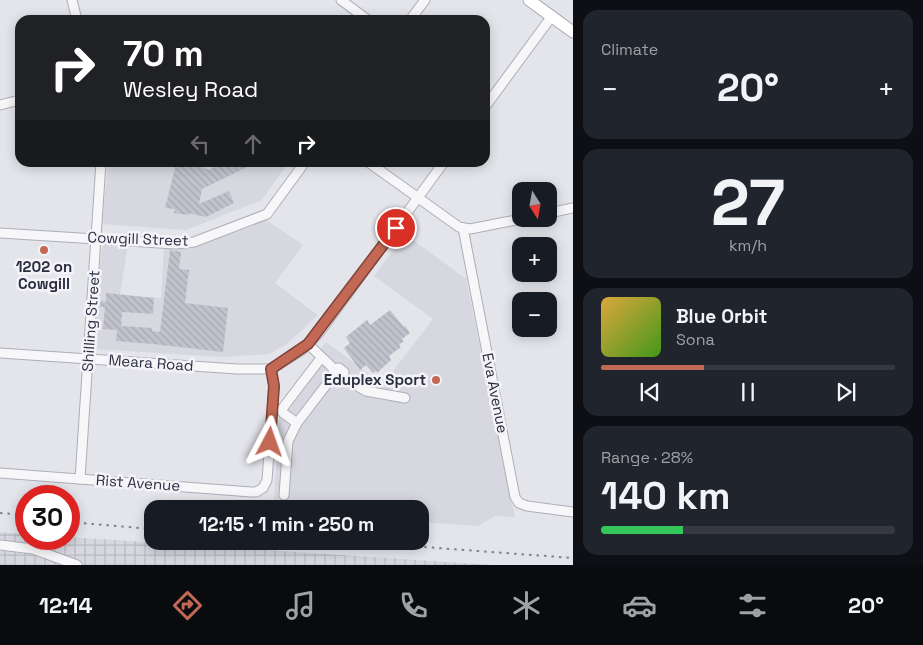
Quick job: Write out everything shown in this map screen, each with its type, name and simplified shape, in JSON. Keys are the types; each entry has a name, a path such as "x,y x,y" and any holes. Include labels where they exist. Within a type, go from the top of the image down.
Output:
{"main road":[{"path":"529,0 573,32"}],"street":[{"path":"72,0 76,15"},
{"path":"341,0 361,15"},
{"path":"414,15 425,0"},
{"path":"490,100 552,16"},
{"path":"0,105 15,101"},
{"name":"Shilling Street","path":"80,479 101,167"},
{"name":"Cowgill Street","path":"0,233 185,244 198,241 267,214 301,167"},
{"path":"375,167 450,222 463,228 470,229 512,221"},
{"path":"271,369 308,344 440,167"},
{"path":"558,211 573,208"},
{"name":"Eva Avenue","path":"463,228 515,497 519,503 527,506 573,512"},
{"path":"308,344 337,374 366,391 405,398"},
{"name":"Meara Road","path":"0,353 237,369 271,369"},
{"path":"297,423 284,413 282,409 321,358"},
{"name":"Rist Avenue","path":"0,473 256,492 266,484 274,386 271,369"},
{"path":"284,495 288,441 297,423 337,374"},
{"path":"0,545 33,549 77,565"},
{"path":"52,555 56,565"}],"shaded area":[{"path":"108,167 285,167 262,200 186,230 102,224"},
{"path":"265,219 303,245 275,283 318,315 287,344 269,354 223,357 93,349 96,295 103,242 128,244 120,295 161,298 164,246 188,247"},
{"name":"Eduplex Sport","path":"409,237 466,279 515,517 495,516 478,526 429,523 429,500 274,500 280,404 326,342 383,384 433,319 374,276 403,238"},
{"path":"0,532 15,533 15,550 80,550 80,538 144,542 144,550 265,550 492,565 0,565"}],"building":[{"path":"175,167 201,167 209,170 215,167 247,167 202,189 199,204 229,191 234,203 206,217 188,213 189,215 174,213 175,209 165,208"},
{"path":"170,250 181,252 179,269 189,270 185,303 228,308 223,352 116,341 117,330 103,329 105,307 100,307 101,301 106,302 106,293 154,298 153,314 122,312 121,326 152,328 152,331 160,332"},
{"path":"390,310 410,333 402,339 404,341 399,345 401,347 389,356 391,360 377,373 376,371 373,373 366,365 360,370 344,348 350,343 346,337 367,320 370,325"}],"railway":[{"path":"0,513 15,514"},
{"path":"80,523 144,528"},
{"path":"429,547 573,558"}],"place":[{"name":"1202 on Cowgill","path":"44,250"},
{"name":"Eduplex Sport","path":"436,380"}],"route":[{"path":"270,442 274,386 271,369 296,354 319,332 396,228"}]}
